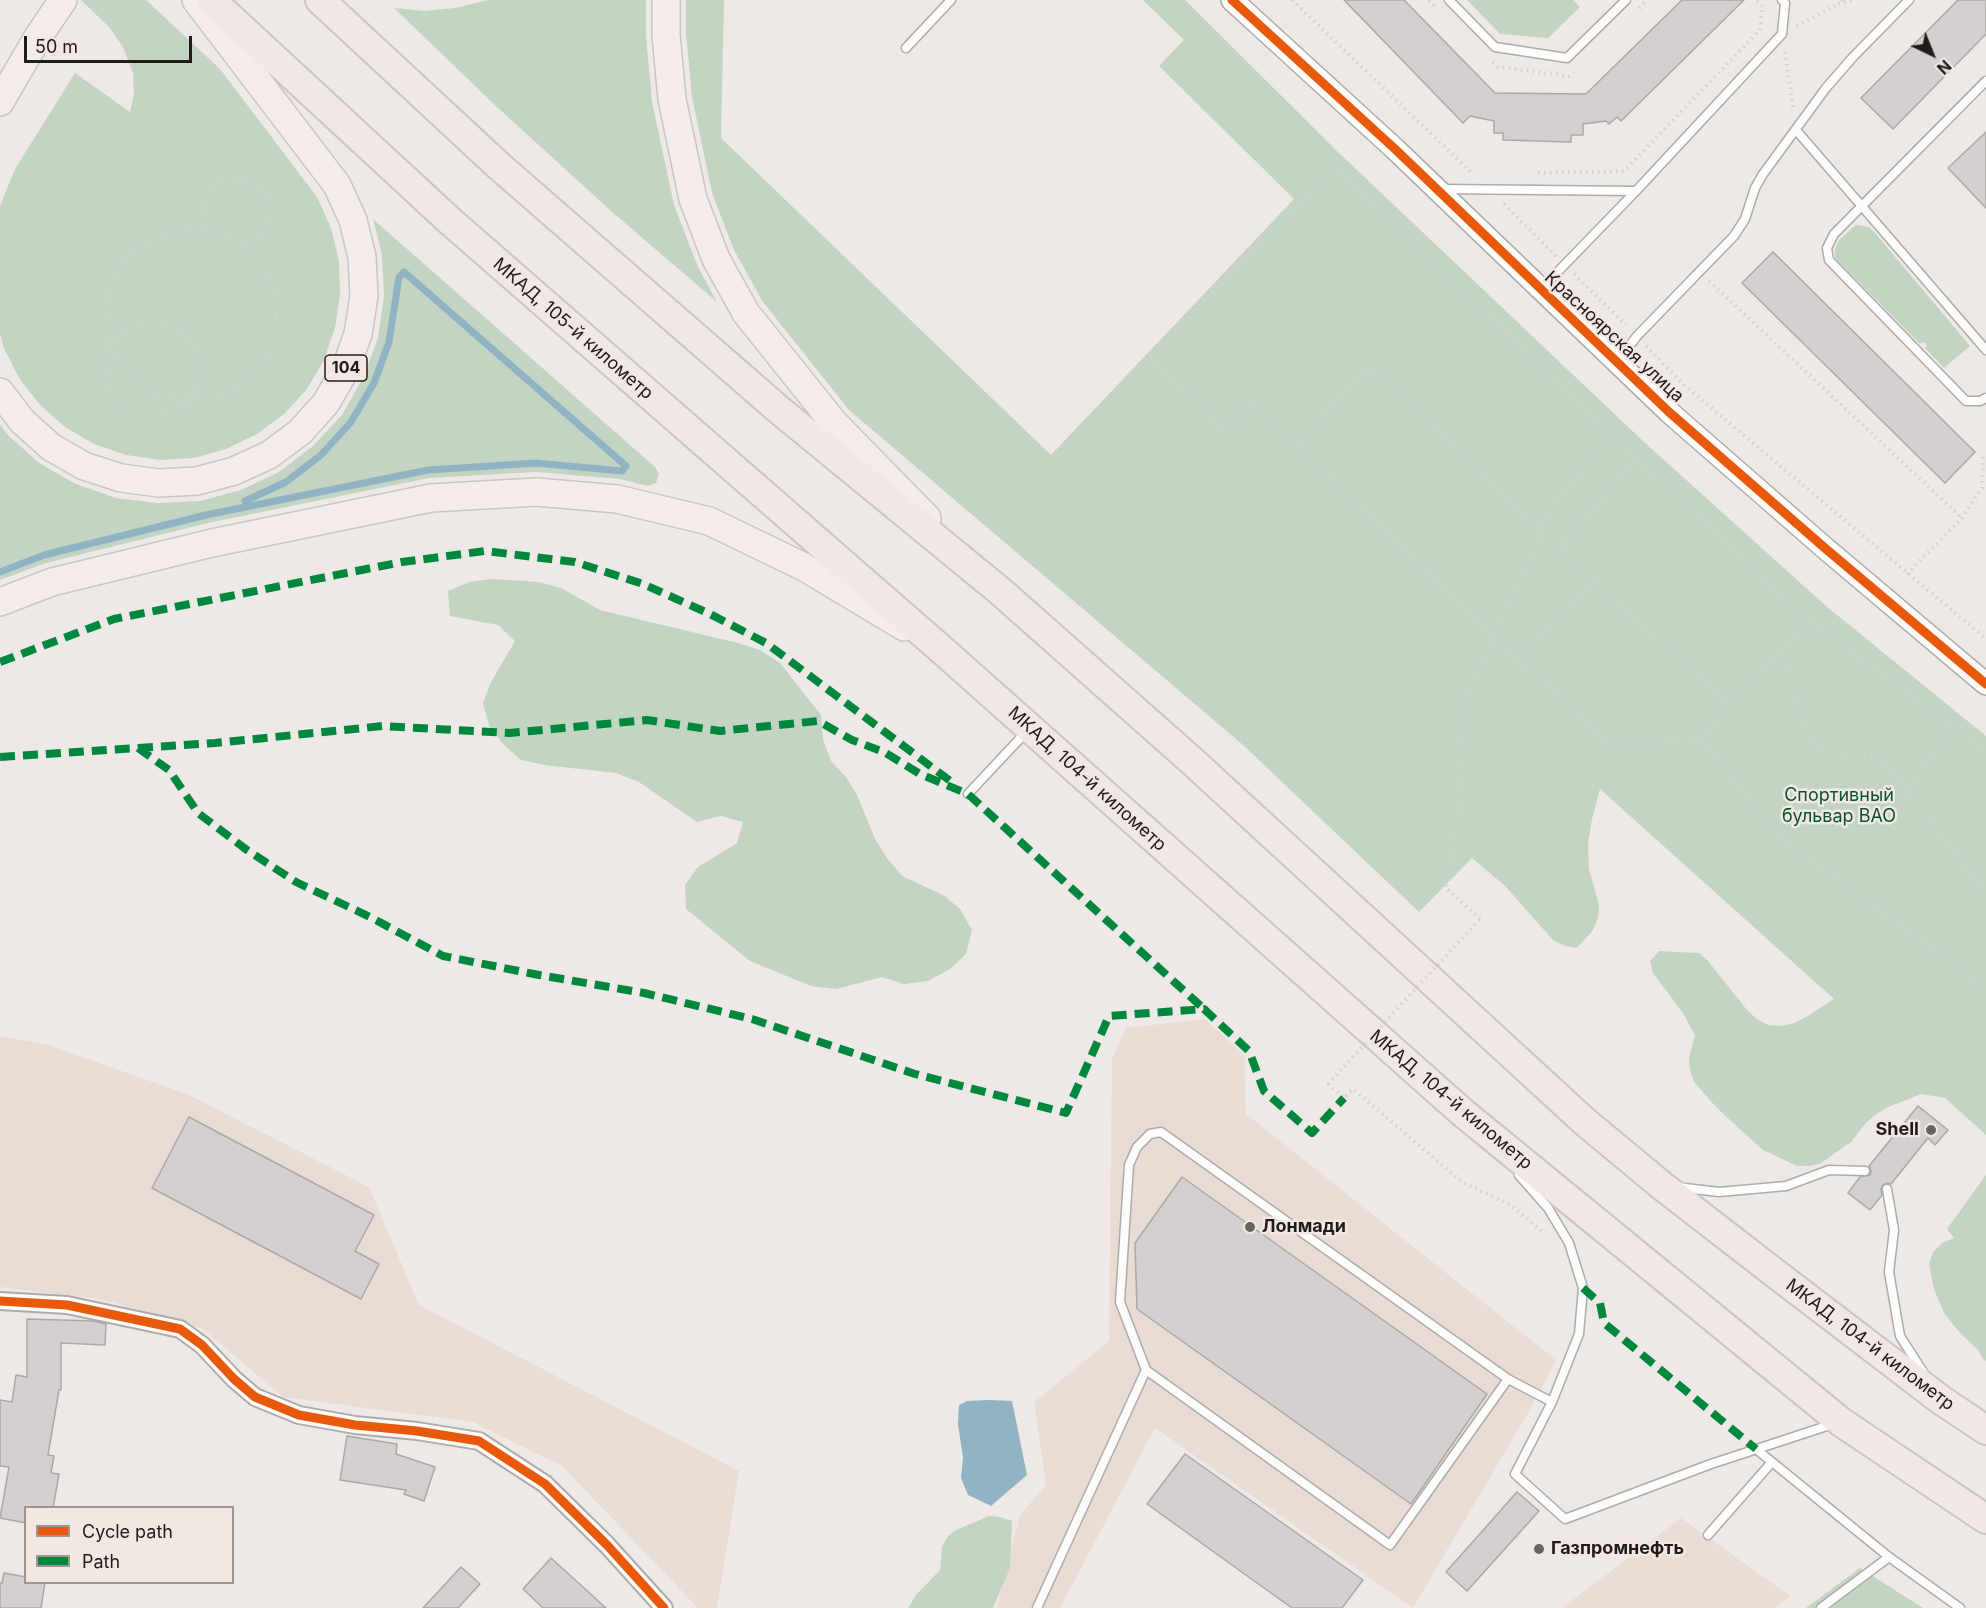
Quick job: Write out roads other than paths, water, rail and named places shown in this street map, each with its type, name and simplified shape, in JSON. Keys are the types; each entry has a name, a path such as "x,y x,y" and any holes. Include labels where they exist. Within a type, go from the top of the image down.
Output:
{"highway":[{"name":"МКАД, 105-й километр","path":"211,0 450,221 942,650"},
{"path":"320,0 499,166 769,401 1000,591"},
{"name":"МКАД, 104-й километр","path":"1000,591 1192,760 1584,1121 1661,1185 1941,1400 1986,1431"},
{"name":"МКАД, 104-й километр","path":"942,650 1462,1112 1841,1422 1986,1519"}],"main road":[{"path":"0,102 38,37 63,0"},
{"name":"104","path":"0,392 22,421 51,447 84,466 121,478 159,483 197,481 234,471 269,455 300,432 326,403 345,370 358,334 364,296 362,257 353,220 337,185 196,0"},
{"path":"666,0 666,36 672,99 693,199 716,259 746,313 834,423 1000,591"},
{"path":"0,602 52,582 212,543 431,498 536,492 617,499 709,521 804,567 942,650"}],"street":[{"name":"Красноярская улица","path":"1232,0 1395,149 1669,411 1986,684"},
{"path":"0,1301 67,1305 180,1329 202,1345 234,1379 255,1397 299,1415 479,1442 545,1484 607,1545 664,1608"}],"lane":[{"path":"906,48 951,0"},
{"path":"1449,0 1495,47 1567,58 1626,0"},
{"path":"1541,290 1782,34 1785,3 1782,0"},
{"path":"1618,362 1637,336 1734,237 1745,219 1755,188 1763,174 1826,88 1909,0"},
{"path":"1986,81 1834,234 1827,248 1829,260 1966,401 1980,401 1986,398"},
{"path":"1796,130 1986,350"},
{"path":"1436,189 1636,191"},
{"path":"968,794 1029,728"},
{"path":"1462,1112 1502,1156"},
{"path":"1508,1379 1390,1545 1146,1370 1120,1302 1129,1165 1137,1147 1150,1134 1161,1132 1508,1379 1552,1402"},
{"path":"1509,1164 1548,1208 1569,1243 1583,1288 1580,1334 1552,1402 1515,1474 1564,1519 1711,1464 1841,1422"},
{"path":"1661,1185 1719,1192 1786,1186 1829,1170 1865,1171"},
{"path":"1887,1189 1893,1230 1889,1272 1900,1336 1941,1400"},
{"path":"1037,1608 1146,1370"},
{"path":"1756,1449 1888,1557 1960,1608"},
{"path":"1708,1535 1772,1462"},
{"path":"1821,1608 1888,1557"}],"water":[{"path":"967,1401 1012,1401 1027,1475 991,1506 968,1495 961,1478 963,1458 958,1424 959,1405"}],"waterway":[{"path":"0,572 44,555 206,515 428,470 536,463 622,471 626,466 404,272 399,277 389,342 374,383 351,422 321,455 286,482 245,501"}],"place":[{"name":"Shell","path":"1931,1130"},
{"name":"Лонмади","path":"1250,1227"},
{"name":"Газпромнефть","path":"1539,1549"}],"park label":[{"name":"Спортивный бульвар ВАО","path":"1839,806"}]}
